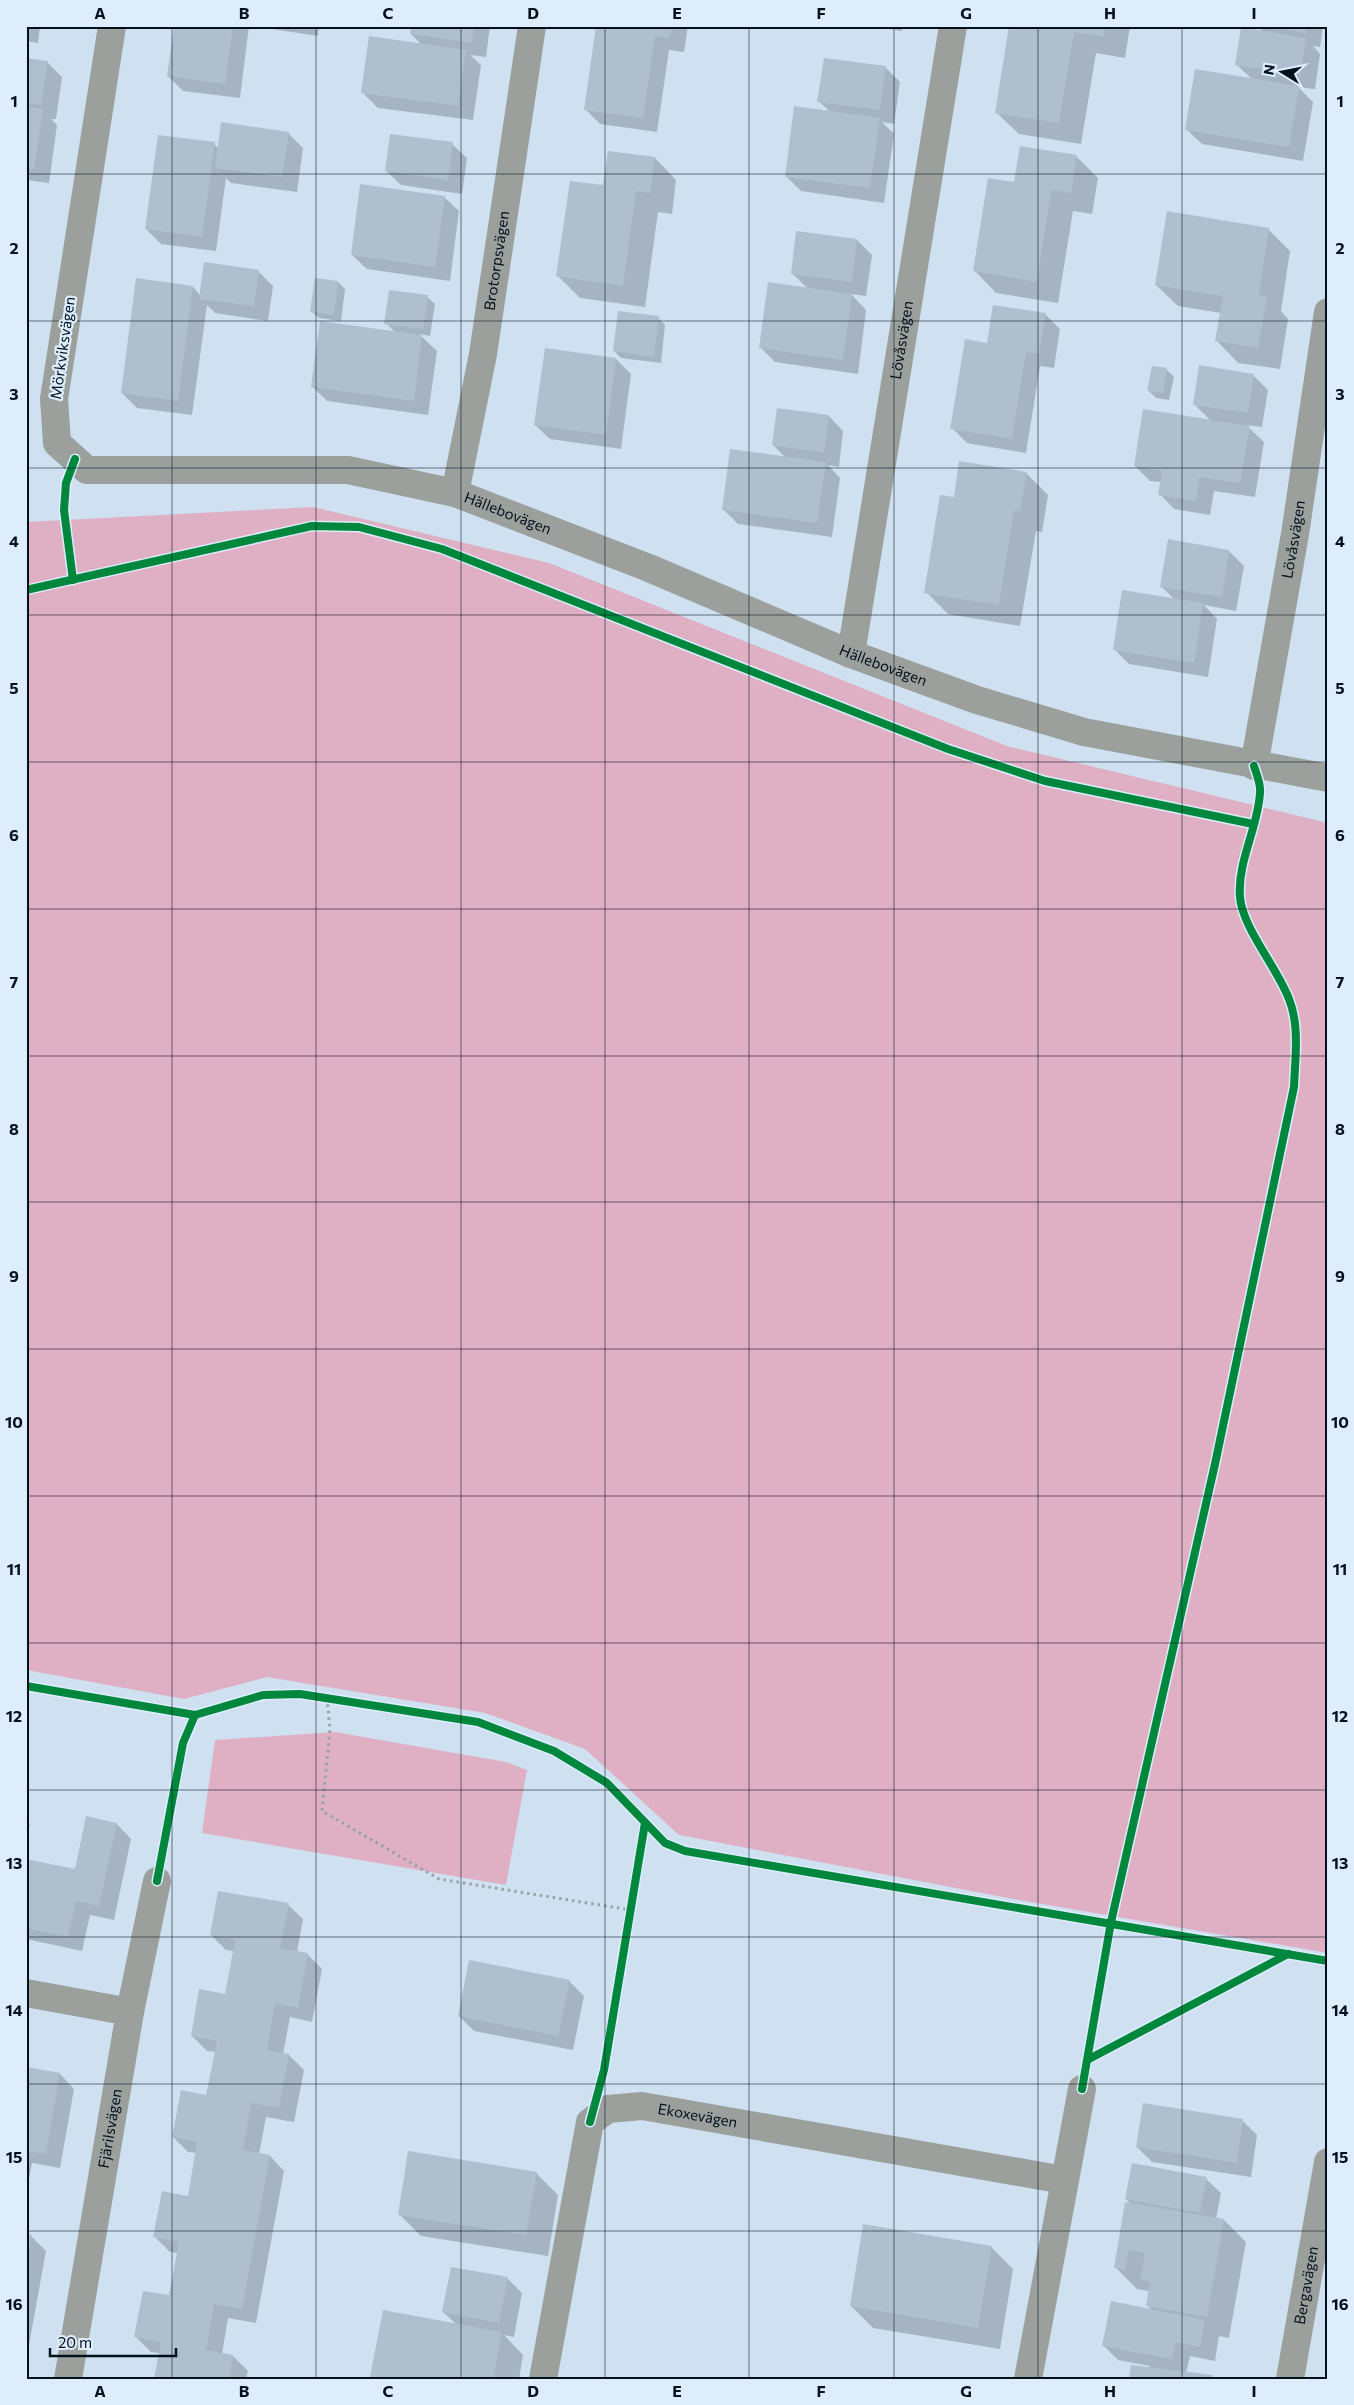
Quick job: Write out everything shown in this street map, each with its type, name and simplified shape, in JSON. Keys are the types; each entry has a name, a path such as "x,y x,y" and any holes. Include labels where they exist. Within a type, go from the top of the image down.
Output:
{"street":[{"name":"Mörkviksvägen","path":"112,26 54,399 57,443 87,470 348,470 455,493"},
{"name":"Brotorpsvägen","path":"455,493 483,354 532,26"},
{"name":"Lövåsvägen","path":"851,654 953,26"},
{"name":"Lövåsvägen","path":"1254,766 1295,534 1328,312"},
{"name":"Hällebovägen","path":"455,493 649,568 851,654 977,700 1084,732 1254,766 1328,778"},
{"name":"Fjärilsvägen","path":"68,2379 130,2012 157,1881"},
{"path":"26,1993 130,2012"},
{"path":"1028,2379 1082,2089"},
{"name":"Ekoxevägen","path":"543,2379 590,2122 608,2109 642,2106 1064,2180"},
{"name":"Bergavägen","path":"1290,2379 1328,2162"}],"path":[{"path":"327,1698 330,1729 322,1810 439,1879 631,1910"}],"shaded area":[{"path":"313,507 549,563 1007,746 1328,823 1328,1953 1008,1898 679,1835 585,1749 485,1713 267,1677 184,1699 26,1670 26,522"},
{"path":"335,1732 506,1762 527,1770 506,1885 202,1833 215,1740"}],"building":[{"path":"174,26 233,26 225,84 167,76"},
{"path":"411,26 474,26 472,43 410,34"},
{"path":"596,26 629,28 629,26 672,26 670,38 655,36 643,118 584,110"},
{"path":"1009,26 1106,26 1104,37 1074,32 1059,123 995,113"},
{"path":"1268,26 1307,26 1305,33"},
{"path":"1241,27 1306,38 1300,75 1235,65"},
{"path":"369,36 466,50 458,106 361,93"},
{"path":"26,58 48,61 41,105 26,103"},
{"path":"824,58 886,66 880,110 817,102"},
{"path":"1195,69 1299,86 1289,147 1185,130"},
{"path":"794,106 880,118 870,188 785,177"},
{"path":"26,107 43,109 34,169 26,168"},
{"path":"221,122 289,132 282,177 215,168"},
{"path":"390,134 453,142 448,180 385,171"},
{"path":"158,135 215,142 202,237 145,229"},
{"path":"1020,146 1077,155 1071,193 1051,190 1037,282 973,271 988,178 1014,182"},
{"path":"608,151 655,157 650,193 636,191 623,286 556,276 570,181 603,185"},
{"path":"360,184 445,196 435,267 351,255"},
{"path":"1167,211 1269,228 1259,295 1267,296 1258,348 1215,341 1223,296 1155,285"},
{"path":"796,231 857,239 852,282 791,274"},
{"path":"204,262 259,270 254,306 199,299"},
{"path":"136,278 193,286 178,401 121,393"},
{"path":"315,278 338,281 334,315 310,312"},
{"path":"768,282 852,294 843,360 759,348"},
{"path":"389,290 428,295 423,329 384,324"},
{"path":"993,305 1046,313 1039,354 1026,352 1012,439 950,429 965,339 987,343"},
{"path":"618,311 659,316 654,357 613,351"},
{"path":"320,321 422,335 414,401 311,387"},
{"path":"545,348 616,358 606,435 534,425"},
{"path":"1199,365 1254,374 1248,413 1193,405"},
{"path":"1152,366 1167,368 1163,393 1147,391"},
{"path":"777,408 829,415 824,453 772,445"},
{"path":"1143,409 1250,426 1240,483 1199,477 1196,501 1158,495 1162,471 1134,466"},
{"path":"730,449 826,462 817,523 722,510"},
{"path":"959,461 1027,472 1020,511 1014,510 999,605 924,593 940,495 954,497"},
{"path":"1168,539 1229,550 1222,597 1160,587"},
{"path":"1122,590 1203,603 1194,663 1113,650"},
{"path":"86,1816 117,1823 99,1906 76,1901 68,1937 26,1928 26,1859 75,1869"},
{"path":"218,1891 289,1903 280,1948 308,1953 298,2008 275,2003 267,2050 289,2054 279,2108 251,2103 243,2150 270,2155 242,2309 214,2304 206,2350 233,2355 229,2379 154,2379 161,2342 134,2337 143,2291 169,2295 179,2242 153,2237 162,2191 188,2196 197,2142 172,2137 181,2090 206,2095 217,2041 191,2036 199,1989 225,1994 235,1940 210,1935"},
{"path":"469,1960 570,1980 558,2036 458,2016"},
{"path":"26,2067 60,2073 46,2154 26,2151"},
{"path":"1143,2103 1243,2119 1237,2163 1136,2147"},
{"path":"408,2151 537,2172 526,2235 398,2215"},
{"path":"1132,2163 1207,2177 1200,2213 1125,2199"},
{"path":"1125,2202 1224,2219 1207,2317 1146,2306 1150,2282 1140,2280 1145,2253 1129,2250 1125,2270 1114,2268"},
{"path":"863,2224 992,2246 978,2328 850,2306"},
{"path":"26,2234 32,2235 27,2260 26,2260"},
{"path":"451,2267 508,2277 499,2323 442,2312"},
{"path":"1111,2301 1205,2320 1200,2347 1176,2342 1172,2359 1102,2346"},
{"path":"383,2310 502,2332 493,2379 370,2377"},
{"path":"1131,2365 1213,2375 1212,2379 1129,2379"}],"cycle path":[{"path":"73,580 64,510 66,483 75,459"},
{"path":"26,590 312,526 359,527 442,549 948,749 1045,781 1253,824"},
{"path":"1082,2089 1111,1922 1215,1464 1294,1087 1296,1031 1292,1009 1284,987 1253,935 1242,909 1240,897 1242,870 1259,805 1260,786 1254,766"},
{"path":"26,1686 195,1715 263,1695 300,1694 478,1722 554,1751 607,1783 665,1843 685,1851 1328,1961"},
{"path":"157,1881 183,1743 195,1715"},
{"path":"590,2122 604,2070 645,1823"},
{"path":"1089,2059 1288,1954"}]}
